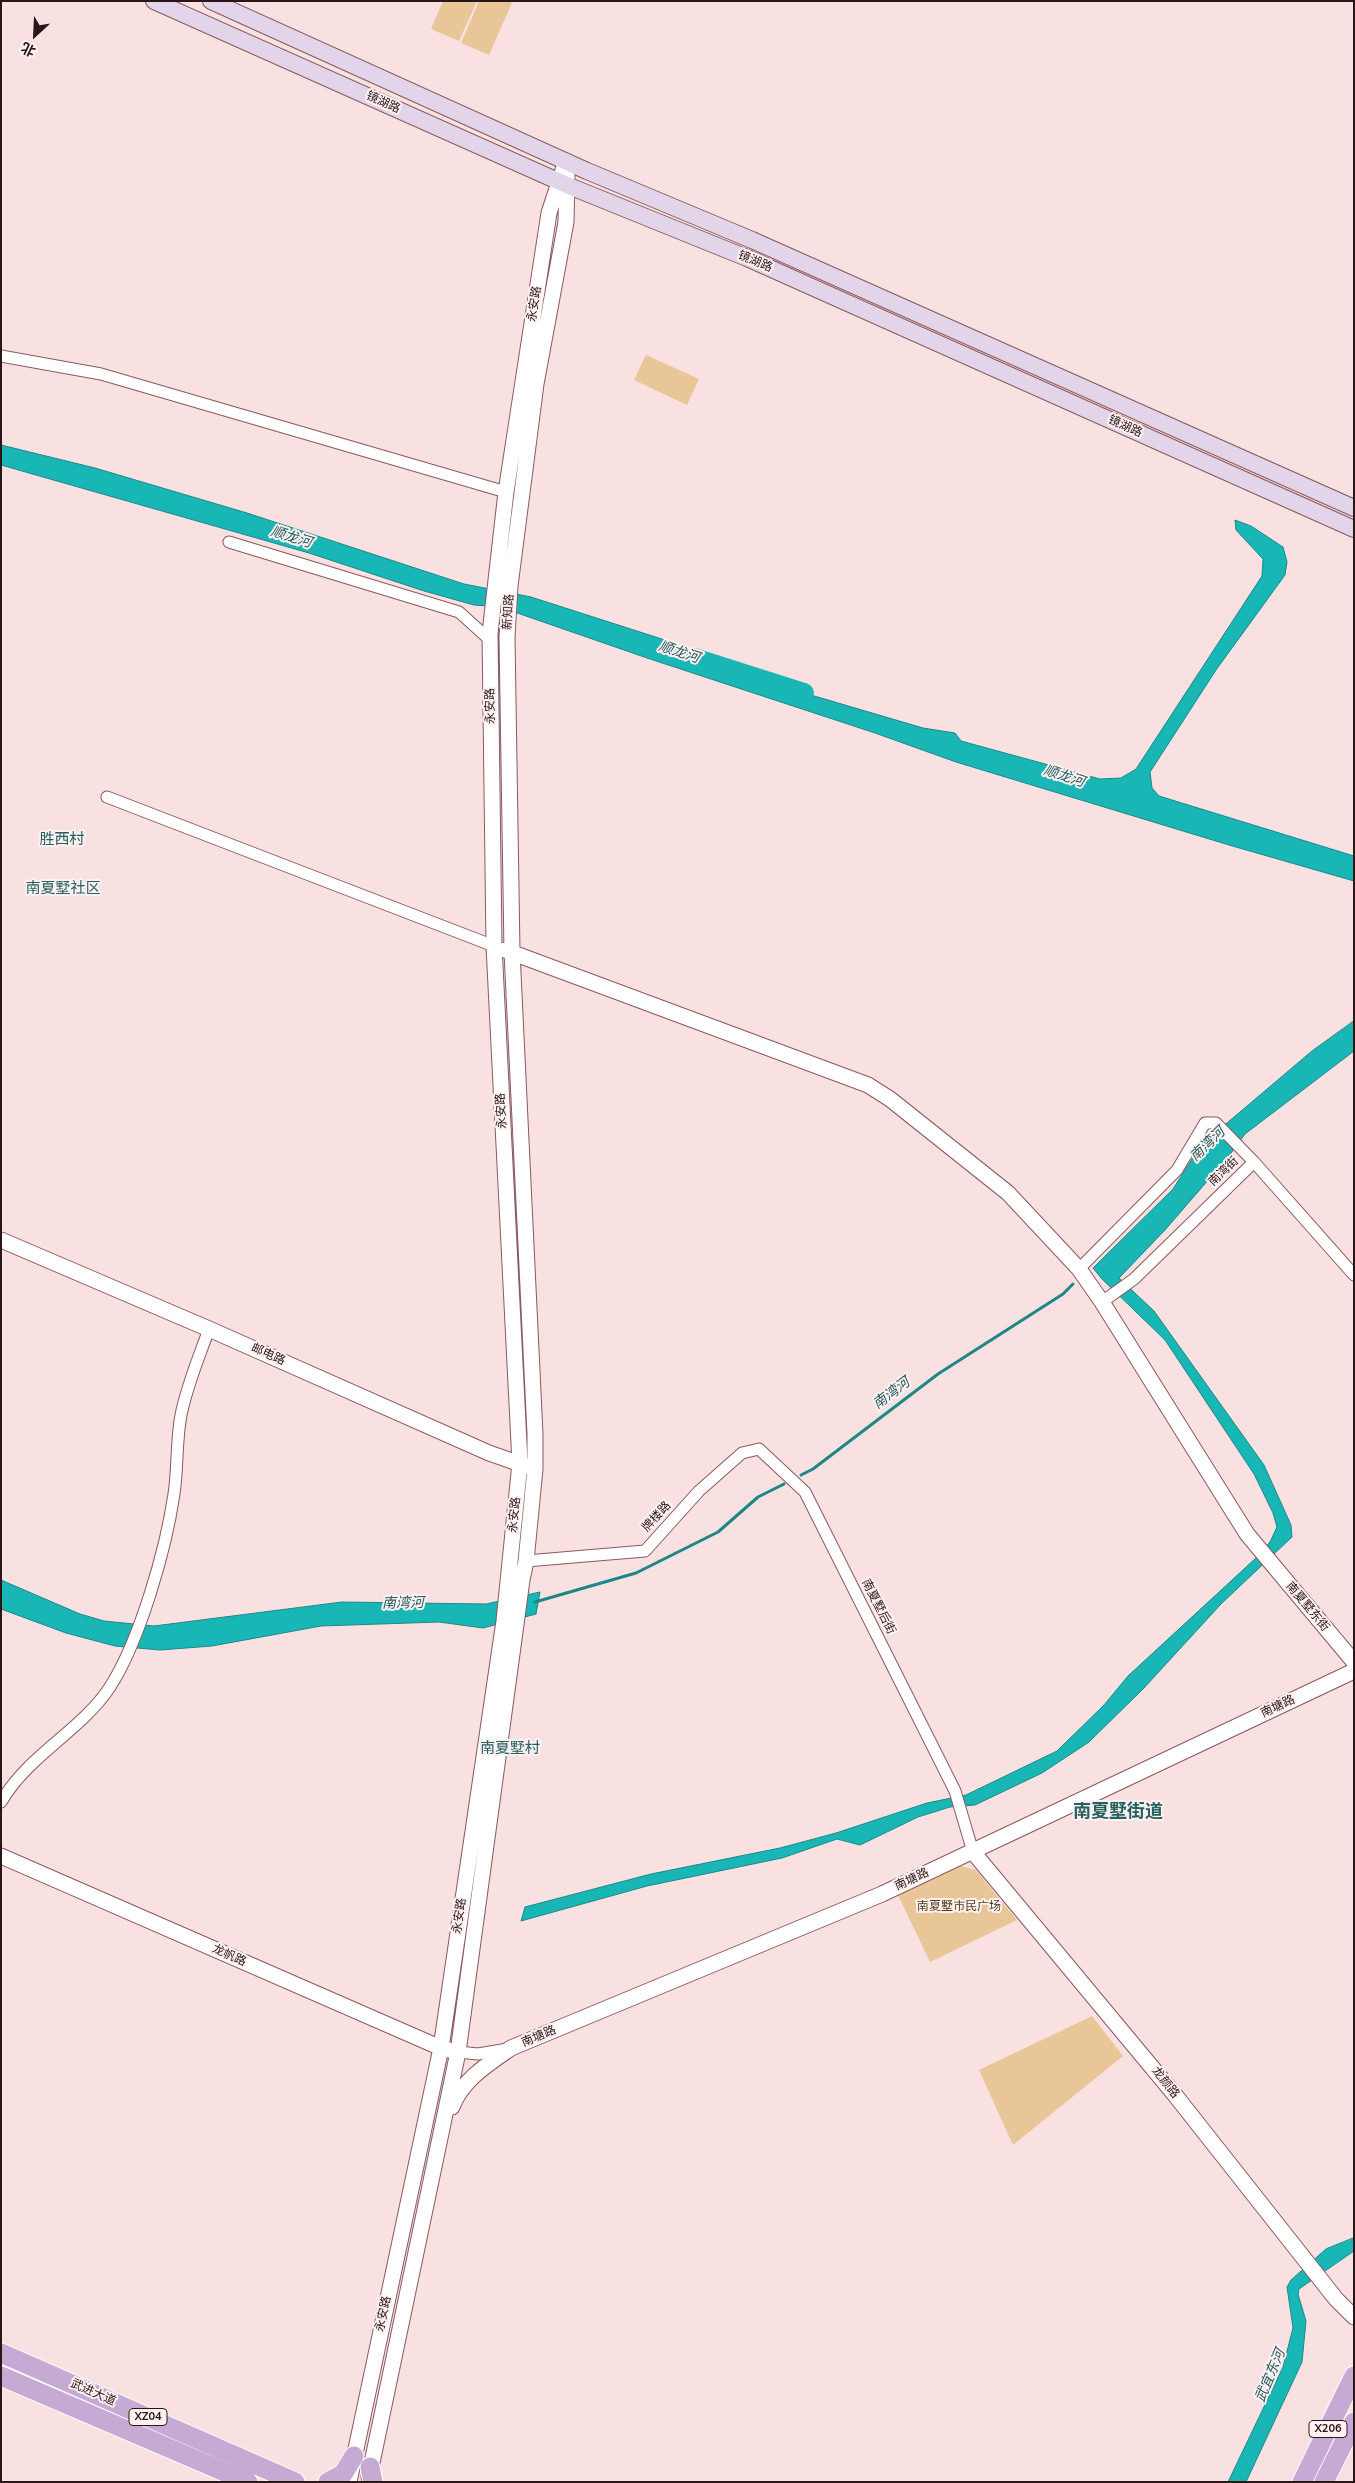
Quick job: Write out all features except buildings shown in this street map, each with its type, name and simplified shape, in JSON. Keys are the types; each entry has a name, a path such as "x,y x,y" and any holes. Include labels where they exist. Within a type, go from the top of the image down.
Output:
{"main road":[{"name":"镜湖路","path":"154,1 564,183 747,258 1354,529"},
{"name":"镜湖路","path":"211,1 566,161 752,240 1354,508"},
{"name":"武进大道","path":"1,2352 295,2482"},
{"name":"武进大道","path":"1,2376 248,2482"},
{"name":"X206","path":"1302,2482 1354,2376"},
{"name":"X206","path":"1324,2482 1354,2422"},
{"path":"328,2482 343,2474 354,2456"}],"street":[{"name":"永安路","path":"510,586 536,384 566,222 564,183 566,161"},
{"name":"永安路","path":"370,2477 458,2052 515,1582 520,1463 494,946 490,637 494,581 506,492 549,213 564,183"},
{"path":"1,356 101,374 506,492"},
{"path":"229,542 459,612 490,637"},
{"name":"新知路","path":"507,637 510,586"},
{"name":"永安路","path":"507,637 512,952 535,1469 526,1561 515,1582"},
{"path":"107,797 494,946"},
{"name":"南夏墅东街","path":"494,946 868,1085 890,1099 1008,1193 1107,1299 1247,1534 1354,1662"},
{"path":"1079,1269 1177,1170 1205,1123 1216,1123 1254,1162"},
{"name":"南湾街","path":"1107,1299 1134,1279 1254,1162 1354,1274"},
{"name":"邮电路","path":"1,1240 209,1328 489,1453 535,1469"},
{"path":"1,1802 18,1777 44,1750 82,1718 110,1687 128,1649 144,1609 163,1549 174,1493 181,1414 209,1328"},
{"name":"牌楼路","path":"526,1561 645,1551 706,1484 742,1452 759,1449"},
{"name":"南夏墅后街","path":"759,1449 806,1492 955,1790 973,1852"},
{"name":"永安路","path":"348,2482 441,2048 510,1619"},
{"name":"南塘路","path":"458,2052 478,2054 511,2048 882,1894 1354,1671"},
{"name":"龙颜路","path":"973,1852 1175,2095 1325,2284 1354,2317"},
{"name":"龙帆路","path":"1,1856 441,2048 458,2052"},
{"path":"442,2132 456,2095 480,2070 511,2048"}],"green space":[{"path":"443,1 477,1 459,41 431,29"},
{"path":"479,1 507,1 512,3 489,55 461,43"},
{"path":"646,355 699,379 687,405 634,380"},
{"name":"南夏墅市民广场","path":"961,1866 976,1870 1017,1920 930,1962 898,1895"},
{"path":"1092,2016 1123,2056 1013,2145 979,2070"}],"water":[{"path":"1,445 95,468 247,513 464,584 531,597 668,641 726,670 923,728 955,733 961,741 1100,779 1121,778 1136,769 1262,576 1263,559 1236,530 1235,520 1251,526 1283,547 1287,562 1285,575 1216,670 1150,772 1152,788 1159,796 1354,856 1354,881 956,762 500,607 474,605 424,591 309,553 1,465"},
{"path":"1354,1021 1354,1051 1245,1134 1229,1156 1165,1230 1119,1278 1154,1311 1264,1465 1291,1525 1292,1537 1221,1604 1144,1688 1089,1742 1042,1773 975,1805 950,1807 918,1817 860,1845 837,1839 782,1858 647,1886 521,1921 525,1907 651,1874 780,1848 836,1833 927,1803 966,1795 1057,1751 1104,1705 1128,1676 1257,1557 1270,1542 1277,1527 1273,1513 1254,1474 1165,1340 1093,1268 1173,1189 1201,1145 1312,1051"},
{"path":"1,1580 80,1614 104,1621 154,1626 342,1602 486,1604 540,1592 536,1614 483,1628 439,1622 321,1626 212,1646 160,1650 115,1646 66,1633 1,1609"},
{"path":"1354,2238 1354,2251 1299,2289 1298,2294 1306,2321 1302,2362 1246,2482 1228,2482 1283,2367 1293,2328 1287,2287 1291,2280 1326,2249"}],"waterway":[{"name":"顺龙河","path":"694,658 804,693"},
{"name":"南湾河","path":"801,1475 813,1469 938,1374 1063,1294 1073,1284"},
{"name":"南湾河","path":"535,1602 636,1573 718,1532 758,1497 784,1484"}],"district":[{"name":"胜西村","path":"62,840"},
{"name":"南夏墅社区","path":"63,889"},
{"name":"南夏墅村","path":"510,1749"},
{"name":"南夏墅街道","path":"1118,1813"}],"water label":[{"name":"武宜东河","path":"1271,2376"}]}
